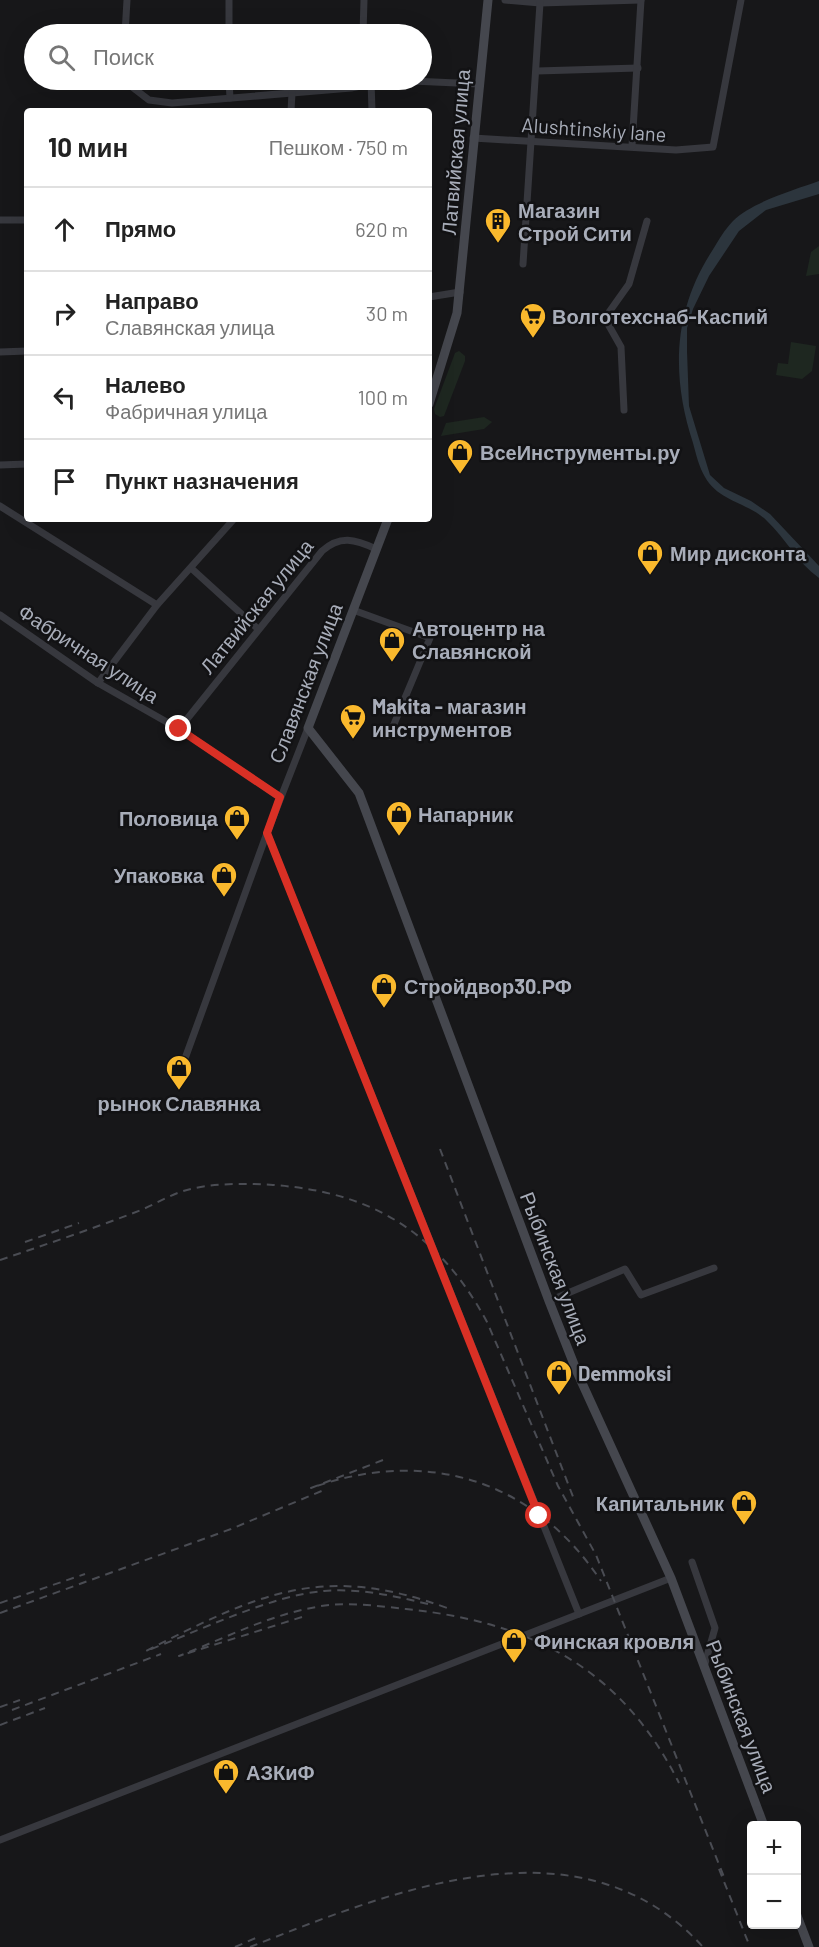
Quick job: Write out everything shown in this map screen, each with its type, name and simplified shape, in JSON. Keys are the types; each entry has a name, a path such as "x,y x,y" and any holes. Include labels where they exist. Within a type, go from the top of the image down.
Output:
{"main road":[{"name":"Латвийская улица","path":"432,395 450,342 460,292 488,0"},
{"name":"Славянская улица","path":"308,729 387,522"},
{"name":"Рыбинская улица","path":"308,729 359,793 549,1301 577,1372 671,1578 762,1821"},
{"path":"801,1926 809,1947"}],"street":[{"path":"126,24 127,0"},
{"path":"229,0 229,24"},
{"path":"363,24 364,0"},
{"path":"506,0 540,3 641,0 632,146"},
{"name":"Alushtinskiy lane","path":"473,138 676,150 713,147 741,0"},
{"path":"523,264 540,3"},
{"path":"537,71 638,68"},
{"path":"432,82 480,84"},
{"path":"136,90 149,100 172,104 327,90"},
{"path":"230,90 230,98"},
{"path":"371,90 372,108"},
{"path":"291,108 292,93"},
{"path":"0,220 24,220"},
{"path":"624,410 621,347 608,324 607,315 628,284 647,221"},
{"path":"432,297 460,292"},
{"path":"0,352 24,351"},
{"path":"0,465 24,464"},
{"path":"0,506 24,521"},
{"path":"25,522 157,605"},
{"path":"98,683 157,605 231,522"},
{"name":"Латвийская улица","path":"179,729 322,551 334,541 357,542 376,549"},
{"path":"191,568 258,629"},
{"path":"353,610 430,638 389,736"},
{"name":"Фабричная улица","path":"0,615 98,683 179,729 280,797"},
{"name":"Славянская улица","path":"183,1064 280,797 308,729"},
{"path":"267,833 579,1614"},
{"path":"549,1301 625,1269 641,1295 714,1268"},
{"path":"692,1562 715,1628 704,1667"},
{"path":"0,1840 671,1578"}],"shaded area":[{"path":"819,181 819,194 766,210 739,231 709,276 693,309 687,328 687,351 689,406 710,475 724,488 751,501 770,514 819,566 819,578 804,565 767,521 718,492 705,477 686,418 679,369 683,320 689,297 699,274 727,228 741,214 762,202"},
{"path":"819,246 819,274 806,276 811,252"},
{"path":"791,342 816,346 812,371 802,379 776,375 778,363 788,364"},
{"path":"459,351 465,356 465,361 444,416 440,417 435,414 434,409 455,353"},
{"path":"484,417 492,422 484,429 441,436 446,423"}],"railway":[{"path":"440,1149 575,1502"},
{"path":"0,1260 124,1217 183,1191 227,1184 273,1185 309,1189 342,1197 372,1208 400,1223 425,1241 468,1291 487,1322 558,1486 596,1555 724,1877"},
{"path":"25,1242 79,1223"},
{"path":"383,1460 311,1488 354,1476 395,1471 435,1473 474,1481 510,1496 543,1518 574,1546 601,1581"},
{"path":"0,1613 231,1529 324,1490"},
{"path":"0,1603 85,1574"},
{"path":"428,1604 364,1592 337,1590 303,1594 234,1615 146,1651 257,1600 292,1591 326,1586 363,1587 403,1594 447,1608"},
{"path":"302,1617 179,1656 281,1616 327,1605 406,1609 451,1615 493,1625 532,1639 567,1657 600,1680 629,1709 656,1743 679,1783"},
{"path":"12,1710 161,1654"},
{"path":"0,1707 20,1700"},
{"path":"0,1725 45,1708"},
{"path":"719,1869 750,1947"},
{"path":"250,1947 363,1905 422,1887 483,1876 543,1873 600,1882 654,1906 703,1947"},
{"path":"235,1947 258,1937"}],"place":[{"name":"Магазин Строй Сити","path":"498,244"},
{"name":"Волготехснаб-Каспий","path":"533,339"},
{"name":"ВсеИнструменты.ру","path":"460,475"},
{"name":"Мир дисконта","path":"650,576"},
{"name":"Автоцентр на Славянской","path":"392,663"},
{"name":"Makita - магазин инструментов","path":"353,740"},
{"name":"Напарник","path":"399,837"},
{"name":"Половица","path":"237,841"},
{"name":"Упаковка","path":"224,898"},
{"name":"Стройдвор30.РФ","path":"384,1009"},
{"name":"рынок Славянка","path":"179,1091"},
{"name":"Demmoksi","path":"559,1396"},
{"name":"Капитальник","path":"744,1526"},
{"name":"Финская кровля","path":"514,1664"},
{"name":"АЗКиФ","path":"226,1795"}],"route":[{"path":"179,729 280,797 267,833 539,1516"}]}
